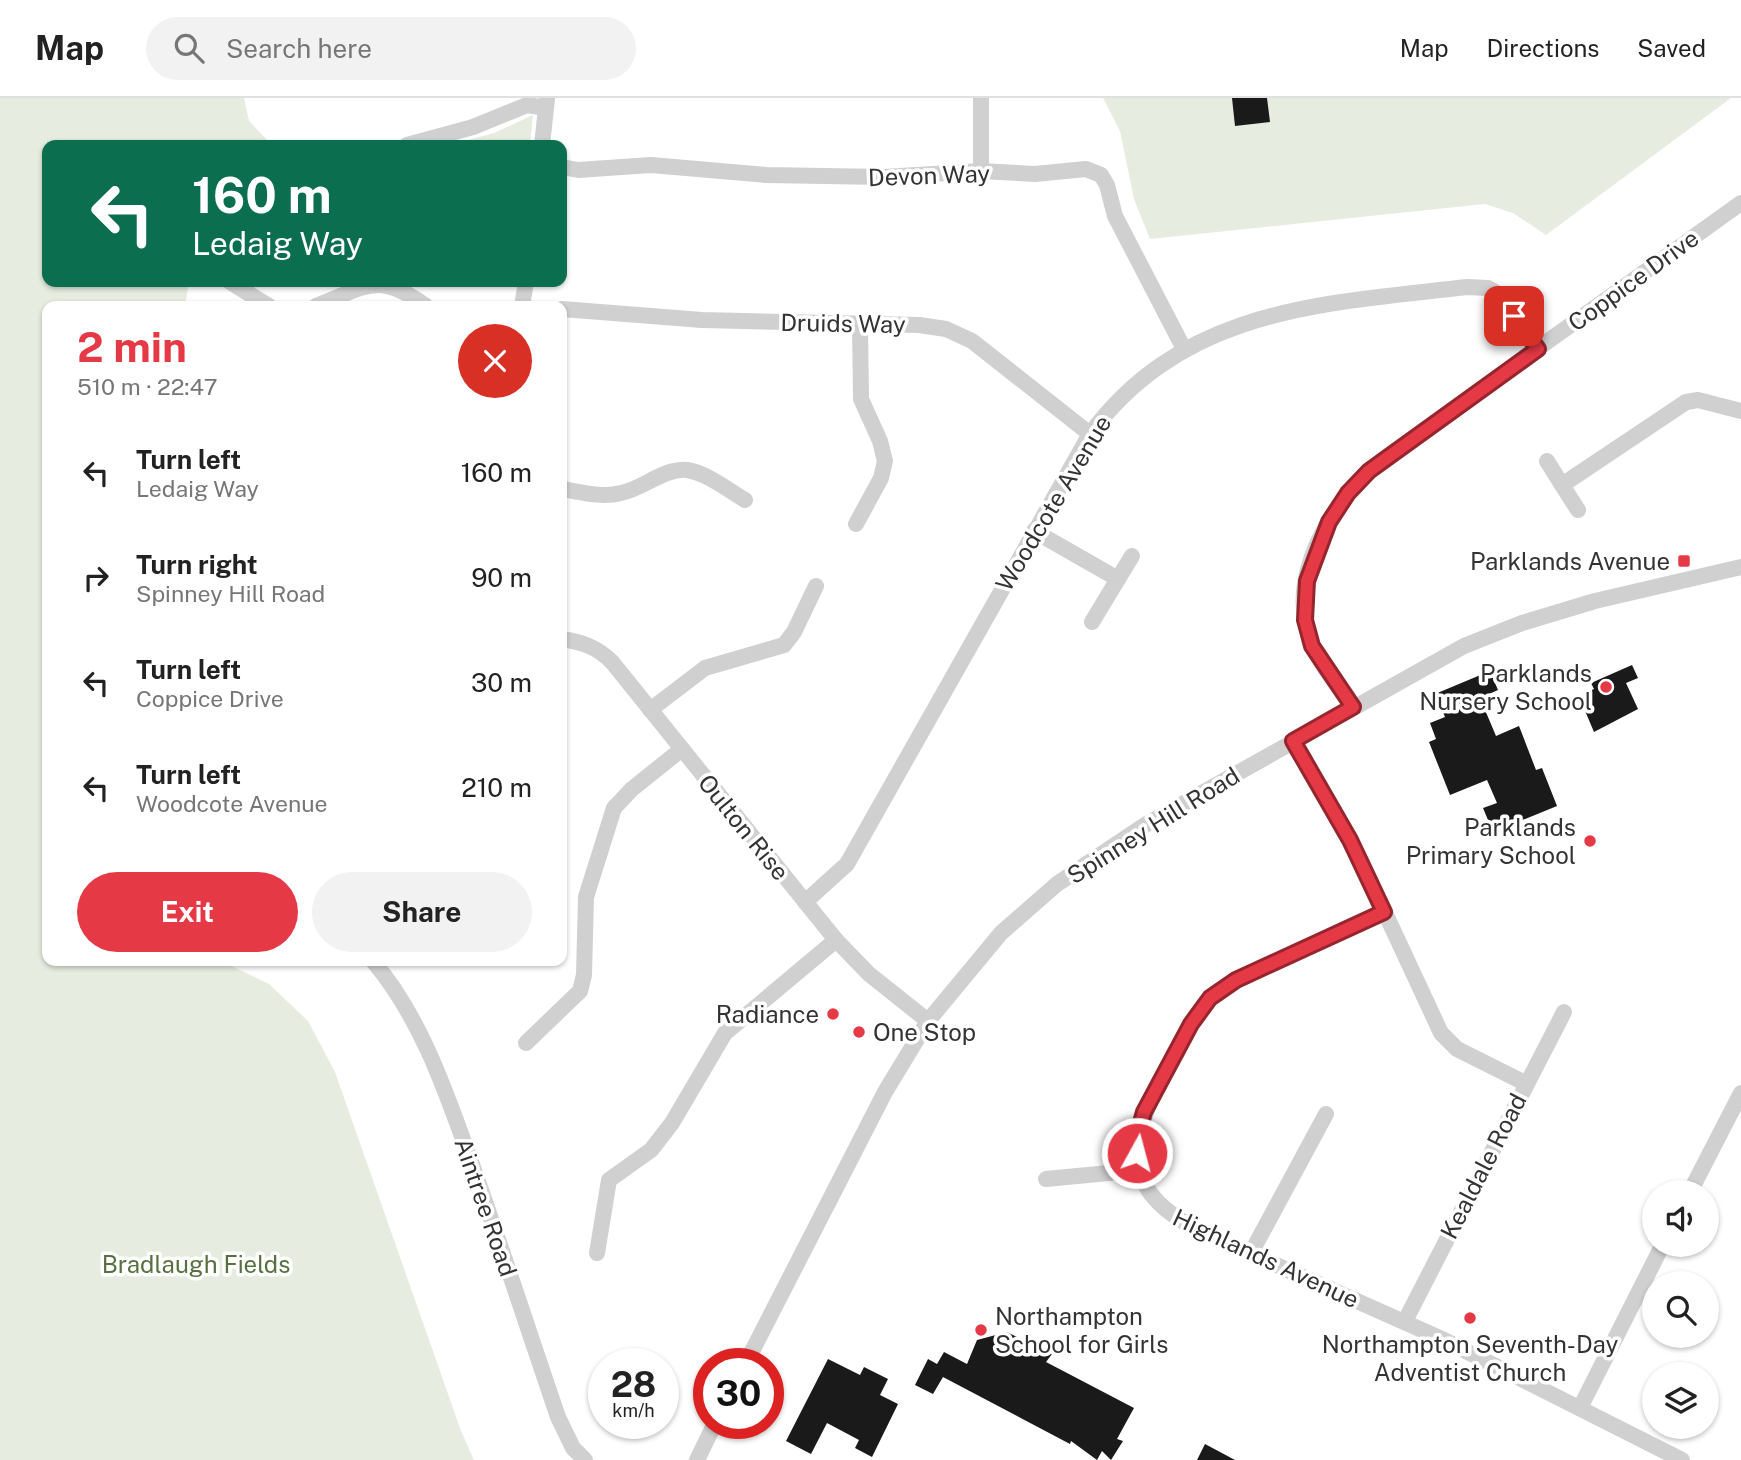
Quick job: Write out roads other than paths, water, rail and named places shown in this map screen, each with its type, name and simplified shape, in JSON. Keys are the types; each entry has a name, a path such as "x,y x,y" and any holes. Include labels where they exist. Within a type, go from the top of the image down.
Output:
{"street":[{"path":"981,98 981,171"},
{"path":"427,140 473,127 527,105 547,103 543,140"},
{"name":"Devon Way","path":"567,168 578,170 651,165 766,174 884,177 981,171 1035,174 1086,169 1101,176 1107,185 1115,216 1184,349"},
{"name":"Coppice Drive","path":"1353,707 1316,653 1305,620 1307,581 1329,522 1342,500 1369,471 1741,203"},
{"path":"238,287 261,301"},
{"path":"330,301 370,287"},
{"path":"392,287 400,289 418,301"},
{"name":"Woodcote Avenue","path":"805,902 847,864 1090,434 1140,379 1184,349 1239,324 1288,311 1479,287 1488,288 1503,300 1538,349"},
{"name":"Druids Way","path":"567,309 702,320 919,325 959,334 982,348 1090,434"},
{"path":"856,524 881,478 885,461 880,441 861,399 860,325"},
{"path":"1562,485 1686,402 1698,400 1741,411"},
{"path":"1547,461 1578,510"},
{"path":"567,490 600,495 621,494 665,474 683,470 700,475 744,500"},
{"path":"1034,531 1118,579"},
{"path":"1092,622 1132,556"},
{"name":"Spinney Hill Road","path":"754,1348 885,1092 928,1021 993,941 1057,884 1134,831 1439,658 1522,623 1639,589 1741,567"},
{"path":"650,710 705,668 784,645 794,632 816,586"},
{"name":"Oulton Rise","path":"567,640 600,650 836,940 869,974 928,1021"},
{"path":"1293,741 1350,840 1445,1039 1457,1049 1525,1083"},
{"path":"526,1043 580,991 584,975 586,897 614,808 632,789 682,749"},
{"name":"Highlands Avenue","path":"1384,912 1236,980 1210,998 1191,1024 1144,1112 1138,1133 1140,1170 1152,1198 1170,1214 1405,1321 1682,1460"},
{"path":"597,1253 609,1180 651,1150 672,1123 725,1033 836,940"},
{"name":"Aintree Road","path":"376,966 410,1014 435,1068 484,1200 558,1417 573,1448 585,1460"},
{"name":"Kealdale Road","path":"1405,1321 1525,1083 1564,1012"},
{"path":"1696,1180 1741,1093"},
{"path":"1251,1253 1326,1114"},
{"path":"1046,1179 1140,1170"},
{"path":"1580,1408 1657,1257"},
{"path":"696,1460 707,1439"}],"place":[{"name":"Parklands Avenue","path":"1684,561"},
{"name":"Parklands Nursery School","path":"1606,687"},
{"name":"Parklands Primary School","path":"1590,841"},
{"name":"Radiance","path":"833,1014"},
{"name":"One Stop","path":"859,1032"},
{"name":"Northampton Seventh-Day Adventist Church","path":"1470,1318"},
{"name":"Northampton School for Girls","path":"981,1330"}],"park label":[{"name":"Bradlaugh Fields","path":"196,1264"}]}
